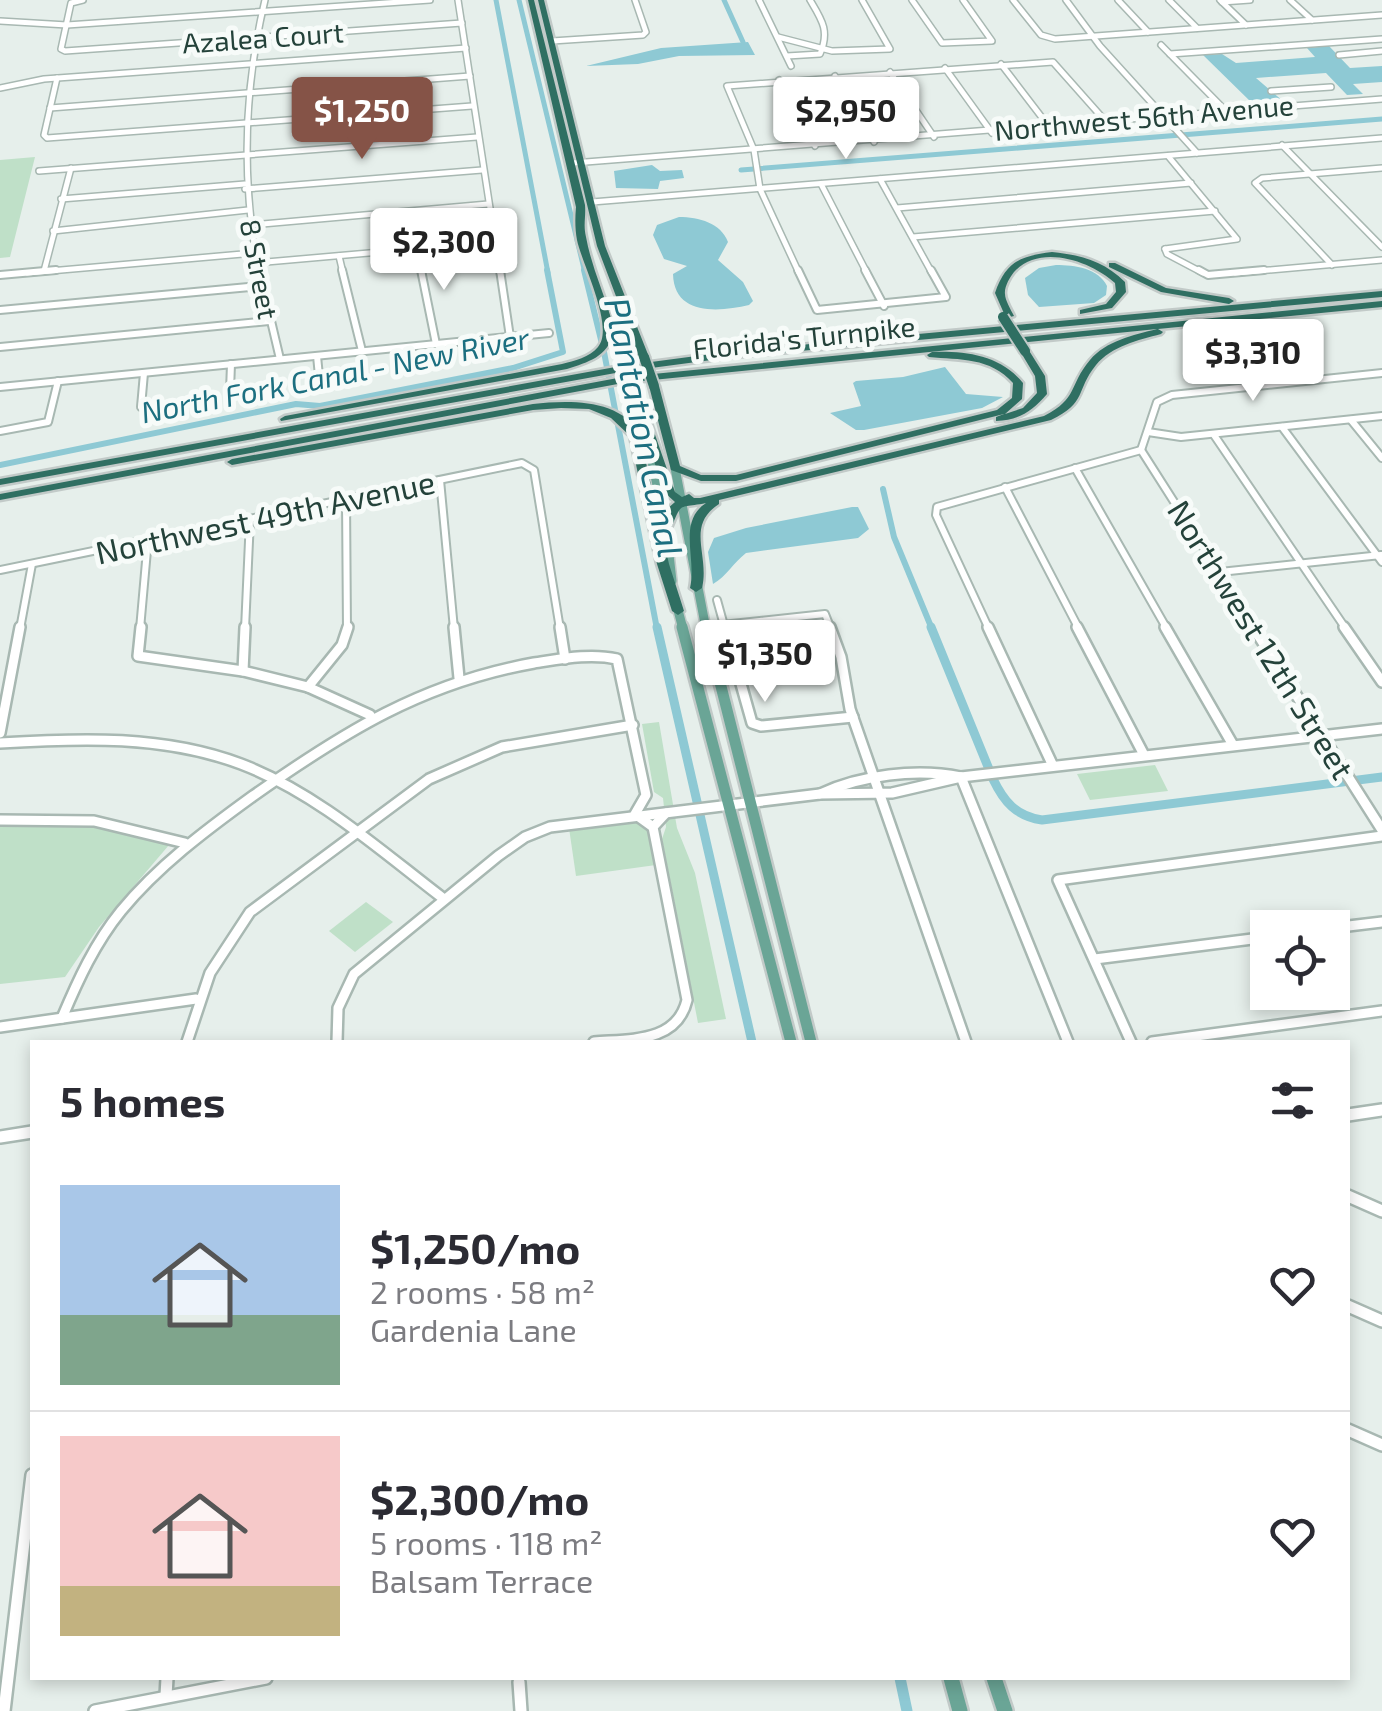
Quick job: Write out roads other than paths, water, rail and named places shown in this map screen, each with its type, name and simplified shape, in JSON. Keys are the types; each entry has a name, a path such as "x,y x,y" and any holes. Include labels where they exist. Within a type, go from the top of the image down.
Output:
{"highway":[{"path":"541,0 550,47 554,61 559,64 623,369 634,388 670,493 680,502"},
{"path":"532,4 549,43 552,86 578,162"},
{"path":"552,86 567,100"},
{"path":"0,479 582,361 605,346 609,326 577,216 586,203"},
{"path":"586,203 654,386 675,468 710,480 746,477"},
{"path":"951,440 1020,420 1046,402 1049,381 994,293 1001,271 1022,258 1050,253 1091,258 1154,286 1196,298 1290,302"},
{"path":"734,354 784,344 1092,312 1114,302 1122,287 1111,272 1090,261 1060,256 1033,258 1011,268 1003,280 1000,294 1006,316"},
{"name":"Florida's Turnpike","path":"0,497 598,378 623,369 734,354 1382,294"},
{"name":"Florida's Turnpike","path":"623,369 698,370 1382,304"},
{"path":"680,502 731,494 1056,414 1074,402 1096,360 1134,338 1264,315"},
{"path":"883,442 951,431 1027,410 1040,399 1043,388 1028,350"},
{"path":"666,528 672,509 680,502 746,477 1001,412 1017,399 1018,383 1000,366 956,355 718,372 698,370"},
{"name":"Florida's Turnpike","path":"0,479 598,378"},
{"path":"127,473 164,472 247,459 543,406 587,406 614,414 635,436 663,564 678,611"},
{"path":"696,588 701,575 694,518 707,505 731,494"}],"main road":[{"path":"643,418 666,528 678,611 790,1040"},
{"path":"675,468 696,588 810,1040"},
{"path":"952,1680 960,1711"},
{"path":"995,1680 1005,1711"}],"street":[{"path":"67,26 74,1 83,0"},
{"name":"8 Street","path":"265,0 248,65 245,186 255,263 280,359"},
{"path":"0,21 67,26 430,0"},
{"path":"458,0 510,336"},
{"path":"549,43 645,34 635,0"},
{"path":"759,0 791,66"},
{"path":"787,56 817,54 821,50 828,31 810,0"},
{"path":"778,37 821,50 863,52 890,48 862,0"},
{"path":"912,0 946,45 992,41 963,0"},
{"path":"1013,0 1046,38 1382,15"},
{"path":"1066,0 1197,153"},
{"path":"1118,0 1148,32"},
{"path":"1169,0 1197,28"},
{"path":"1221,1 1250,0"},
{"path":"1290,0 1312,20"},
{"path":"1221,1 1246,25"},
{"name":"Azalea Court","path":"67,26 61,49 65,51 462,22"},
{"path":"1170,54 1382,38"},
{"path":"1353,41 1367,52"},
{"path":"1161,44 1226,112"},
{"path":"0,88 57,78 466,48"},
{"path":"1339,54 1382,52"},
{"path":"880,179 946,297 817,310 760,188 754,150 727,86 1053,62 1106,122"},
{"path":"1000,64 1048,127"},
{"path":"945,68 992,131"},
{"path":"890,72 933,136"},
{"path":"50,108 470,76"},
{"path":"835,76 873,140"},
{"path":"57,78 44,134 48,138 472,106"},
{"path":"779,80 814,145"},
{"path":"1270,91 1331,87"},
{"path":"1304,89 1321,103"},
{"name":"Northwest 56th Avenue","path":"578,162 1382,99"},
{"path":"39,171 477,137"},
{"path":"586,203 1382,138"},
{"path":"1284,146 1382,247"},
{"path":"1168,156 1237,239"},
{"path":"44,272 71,168"},
{"path":"1332,265 1255,183 1382,168"},
{"path":"62,199 482,170"},
{"path":"1369,170 1382,182"},
{"path":"897,208 1190,183"},
{"path":"821,184 884,306"},
{"path":"250,225 488,204"},
{"path":"53,231 248,210"},
{"path":"913,237 1214,211"},
{"path":"1237,239 1166,249 1208,275 1382,260"},
{"path":"255,263 494,242"},
{"path":"417,249 436,344"},
{"path":"0,275 254,253"},
{"path":"339,256 362,351"},
{"path":"0,310 260,286"},
{"path":"0,347 270,321"},
{"path":"0,387 549,333"},
{"path":"317,356 319,376"},
{"path":"230,392 231,364"},
{"path":"141,408 144,372"},
{"path":"1053,766 936,514 938,507 1141,450 1157,402 1172,396 1382,373"},
{"path":"0,431 48,422 58,381"},
{"path":"1148,432 1182,437 1214,435 1382,416"},
{"path":"1351,420 1382,458"},
{"path":"1282,427 1380,557"},
{"path":"1214,435 1382,682"},
{"name":"Northwest 12th Street","path":"1141,450 1382,833"},
{"name":"Northwest 49th Avenue","path":"0,570 530,465 534,470 565,659"},
{"path":"1075,468 1233,745"},
{"path":"440,480 459,678"},
{"path":"1005,487 1144,755"},
{"path":"308,687 342,644 349,622 346,499"},
{"path":"243,671 250,519"},
{"path":"148,539 138,656 243,671 308,687 370,715"},
{"path":"1220,572 1380,557"},
{"path":"0,733 32,564"},
{"path":"716,600 752,723 761,726 854,717"},
{"path":"722,626 825,614 841,656 854,717 965,1040"},
{"path":"62,1018 76,977 93,947 156,871 185,843 370,715 459,678 565,659 617,659 646,795 635,814"},
{"path":"188,1040 196,1000 227,939 250,912 354,832 455,762 500,745 633,725"},
{"path":"337,1040 338,1008 354,974 525,837 550,827 702,806 881,792 961,777 1382,729"},
{"path":"0,743 69,738 139,742 200,752 276,780 444,899"},
{"path":"820,794 834,785 928,774 961,777"},
{"path":"961,777 1067,1040"},
{"path":"646,795 669,810"},
{"path":"653,826 669,810"},
{"path":"610,1040 666,1033 680,1025 687,1000 653,826 635,814"},
{"path":"0,820 70,817 111,821 185,843"},
{"path":"1130,1040 1058,880 1382,833"},
{"path":"1350,926 1382,922"},
{"path":"1095,959 1250,939"},
{"path":"0,1028 196,1000"},
{"path":"1167,1040 1382,1011"},
{"path":"1350,1115 1382,1110"},
{"path":"0,1137 30,1132"},
{"path":"1350,1197 1382,1211"},
{"path":"1350,1307 1382,1321"},
{"path":"1350,1431 1382,1445"},
{"path":"4,1711 30,1491"},
{"path":"166,1696 167,1680"},
{"path":"94,1711 255,1680"},
{"path":"519,1682 521,1711"}],"water":[{"path":"748,42 755,55 679,56 638,64 586,66 661,48"},
{"path":"1329,46 1350,68 1382,66 1382,82 1353,84 1363,94 1347,95 1326,73 1256,78 1284,102 1253,104 1203,55 1222,54 1236,63 1315,57 1307,48"},
{"path":"652,165 660,171 682,170 684,178 660,181 658,189 616,188 614,171"},
{"path":"679,217 708,222 725,235 728,242 718,260 743,282 753,301 749,305 700,308 681,298 673,274 687,266 664,259 653,235 657,225"},
{"path":"1056,265 1092,271 1107,286 1106,295 1094,303 1039,307 1028,295 1025,278 1039,268"},
{"path":"945,367 966,394 1003,397 982,408 864,430 856,430 830,413 861,406 853,383 856,381 903,377"},
{"path":"858,507 869,529 858,538 746,553 713,584 708,552 714,538"}],"waterway":[{"name":"North Fork Canal - New River","path":"496,0 548,273"},
{"name":"Plantation Canal","path":"519,0 585,273"},
{"path":"724,0 743,42"},
{"path":"741,170 1382,119"},
{"name":"North Fork Canal - New River","path":"0,465 296,404 320,406 513,368 563,352 547,270"},
{"name":"Plantation Canal","path":"584,270 604,352 657,629"},
{"path":"883,489 894,537 932,629"},
{"name":"Plantation Canal","path":"657,627 752,1040"},
{"path":"931,627 997,787 1012,807 1033,818 1042,820 1382,777"},
{"name":"Plantation Canal","path":"900,1680 907,1711"}]}
